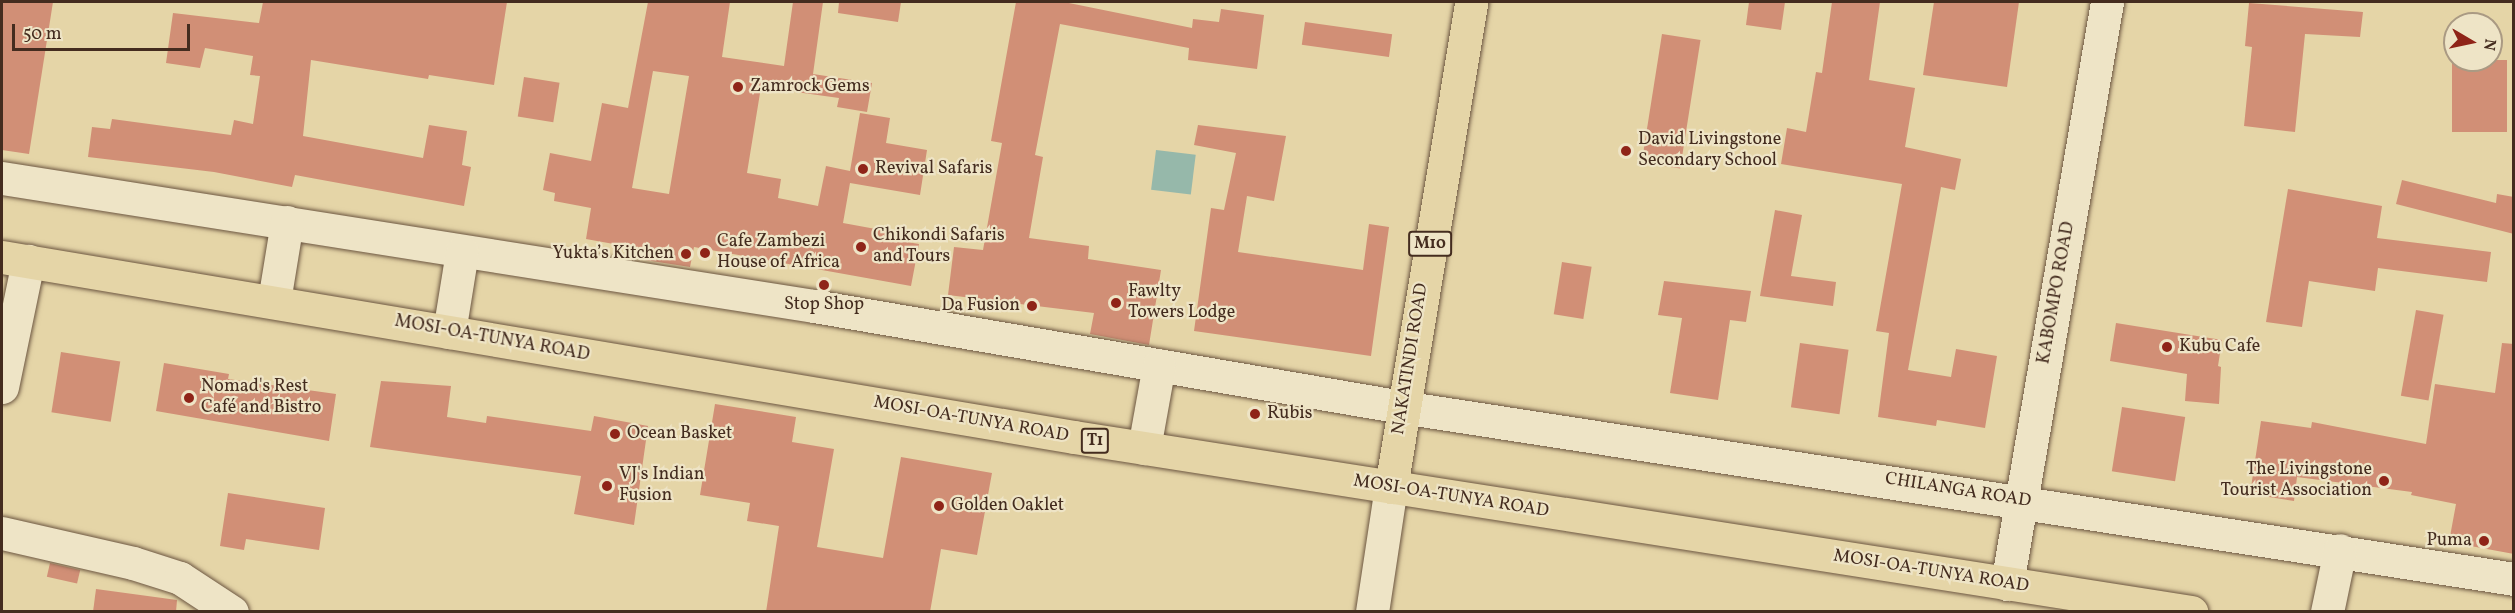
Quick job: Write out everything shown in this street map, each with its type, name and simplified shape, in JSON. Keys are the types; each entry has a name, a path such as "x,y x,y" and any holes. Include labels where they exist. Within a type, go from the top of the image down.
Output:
{"highway":[{"name":"NAKATINDI ROAD","path":"1391,487 1402,407 1471,2"},
{"name":"MOSI-OA-TUNYA ROAD","path":"15,259 1144,448 2191,612"}],"street":[{"name":"KABOMPO ROAD","path":"2007,584 2107,2"},
{"name":"CHILANGA ROAD","path":"2,178 1159,364 1402,407 2022,500 2514,579"},
{"path":"274,302 286,222"},
{"path":"449,332 462,252"},
{"path":"2,387 15,259"},
{"path":"1144,448 1159,364"},
{"name":"NAKATINDI ROAD","path":"1372,612 1391,487"},
{"path":"2,533 133,563 180,578 232,612"},
{"path":"2327,612 2340,550"}],"shaded area":[{"path":"1156,150 1196,155 1191,195 1151,190"}],"building":[{"path":"2,2 53,2 29,154 2,150"},
{"path":"263,2 507,2 494,85 429,75 428,79 311,60 303,136 423,158 429,125 467,131 462,165 471,167 464,206 295,175 292,187 214,172 88,157 92,127 110,129 112,119 231,135 234,120 253,124 260,76 250,75 253,56 205,48 200,68 166,63 173,13 259,23"},
{"path":"648,2 730,2 722,57 784,66 793,2 823,2 813,74 872,83 867,112 837,107 839,98 761,87 747,173 781,179 778,198 818,206 826,166 850,171 860,113 890,118 886,143 927,150 920,195 850,183 843,223 903,234 901,241 919,244 911,286 694,247 690,267 645,260 647,250 586,239 591,208 554,201 555,193 543,190 550,153 591,161 602,103 628,108","holes":["653,71 689,76 669,194 632,188"]},
{"path":"839,2 901,2 898,22 838,13"},
{"path":"1016,2 1064,2 1192,28 1193,19 1219,22 1221,9 1264,15 1257,69 1188,60 1189,48 1060,24 1035,155 1043,157 1029,238 1089,246 1088,259 1161,270 1149,345 1090,334 1094,313 948,295 954,247 983,250 1002,143 991,141"},
{"path":"1749,2 1785,2 1781,30 1746,25"},
{"path":"1832,2 1880,2 1869,80 1915,88 1905,147 1961,159 1955,190 1941,187 1908,370 1951,377 1956,349 1997,356 1985,428 1937,420 1936,426 1878,417 1889,333 1876,331 1902,184 1781,164 1787,128 1806,132 1816,72 1822,73"},
{"path":"1934,2 2019,2 2007,87 1923,75"},
{"path":"2249,3 2363,12 2360,37 2305,34 2295,132 2244,126 2252,47 2245,46"},
{"path":"1305,22 1392,34 1389,57 1302,45"},
{"path":"1662,34 1701,40 1680,169 1642,162"},
{"path":"2503,60 2507,60 2507,132 2452,132 2452,72 2503,72"},
{"path":"524,77 560,83 553,122 518,117"},
{"path":"1198,125 1286,136 1274,201 1247,196 1238,252 1363,270 1369,224 1389,227 1371,356 1194,331 1211,208 1224,210 1236,153 1194,145"},
{"path":"2402,180 2496,203 2497,194 2514,197 2514,234 2396,204"},
{"path":"2288,189 2382,206 2377,238 2491,252 2487,282 2378,268 2375,291 2309,281 2302,327 2266,322"},
{"path":"1775,210 1802,215 1791,276 1836,282 1833,306 1760,296"},
{"path":"1562,262 1592,267 1583,319 1554,314"},
{"path":"1664,281 1751,291 1746,322 1730,320 1718,400 1670,393 1682,318 1658,315"},
{"path":"2416,310 2444,315 2428,401 2401,396"},
{"name":"Kubu Cafe","path":"2116,323 2222,340 2218,366 2221,367 2219,404 2185,401 2187,374 2110,361"},
{"path":"1800,343 1849,350 1839,414 1791,407"},
{"path":"2502,343 2514,344 2514,554 2449,542 2456,504 2411,495 2412,492 2297,477 2294,501 2250,494 2261,421 2311,428 2312,422 2426,444 2435,384 2495,393"},
{"path":"61,352 120,361 111,422 51,412"},
{"path":"164,363 229,374 228,379 336,394 329,441 156,411"},
{"path":"381,381 451,386 447,417 486,423 487,416 591,431 594,416 648,426 634,525 574,514 581,476 370,447"},
{"path":"715,404 796,417 792,442 834,449 817,547 883,558 901,457 992,473 977,555 941,549 930,612 766,612 779,526 747,521 750,503 700,495"},
{"path":"2122,407 2185,417 2175,481 2112,471"},
{"path":"228,493 325,508 319,550 246,539 244,550 220,546"},
{"path":"50,563 80,570 77,584 47,577"},
{"path":"96,589 177,600 176,612 93,612"}],"place":[{"name":"Zamrock Gems","path":"738,87"},
{"name":"David Livingstone Secondary School","path":"1626,151"},
{"name":"Revival Safaris","path":"863,169"},
{"name":"Chikondi Safaris and Tours","path":"861,247"},
{"name":"Cafe Zambezi House of Africa","path":"705,253"},
{"name":"Yukta’s Kitchen","path":"686,254"},
{"name":"Stop Shop","path":"824,285"},
{"name":"Fawlty Towers Lodge","path":"1116,303"},
{"name":"Da Fusion","path":"1032,306"},
{"name":"Kubu Cafe","path":"2167,347"},
{"name":"Nomad's Rest Café and Bistro","path":"189,398"},
{"name":"Rubis","path":"1255,414"},
{"name":"Ocean Basket","path":"615,434"},
{"name":"The Livingstone Tourist Association","path":"2384,481"},
{"name":"VJ's Indian Fusion","path":"607,486"},
{"name":"Golden Oaklet","path":"939,506"},
{"name":"Puma","path":"2484,541"}]}
